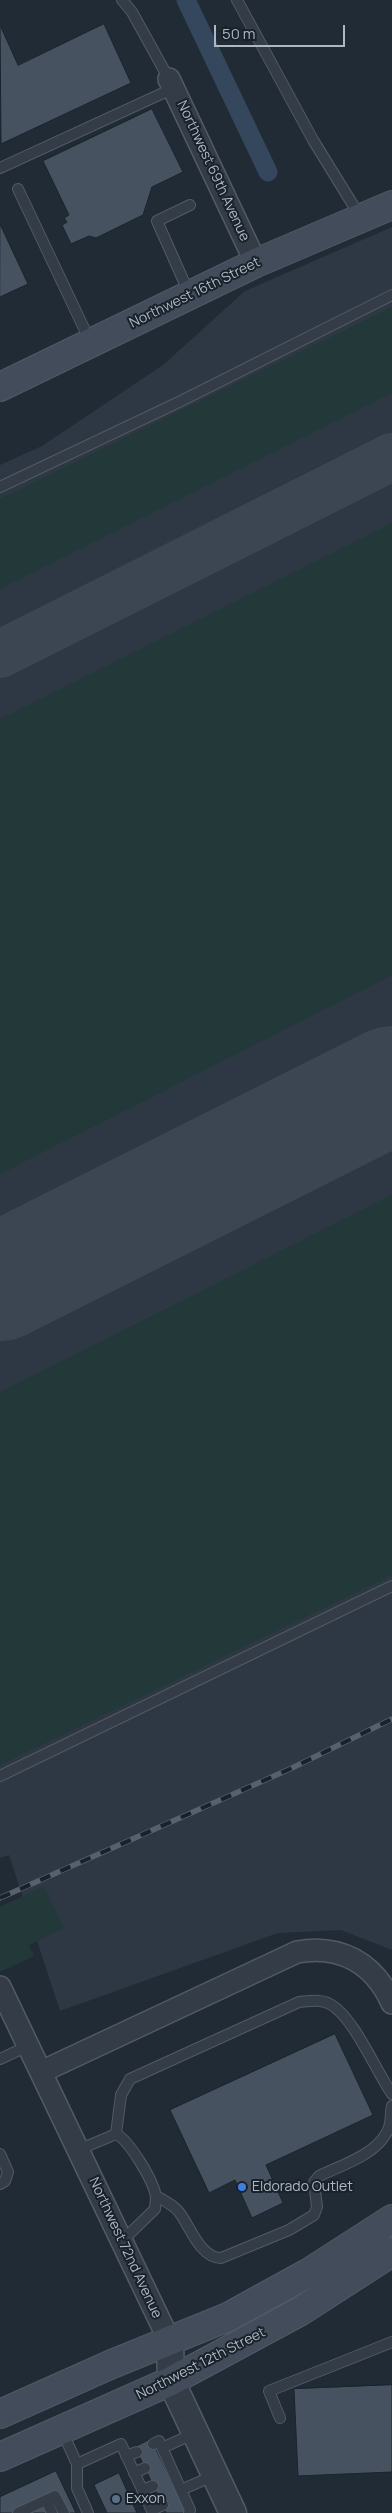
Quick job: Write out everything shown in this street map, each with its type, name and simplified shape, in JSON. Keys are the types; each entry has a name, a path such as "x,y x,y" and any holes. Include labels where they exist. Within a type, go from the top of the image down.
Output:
{"main road":[{"name":"Northwest 16th Street","path":"0,387 256,263 392,205"},
{"name":"Northwest 12th Street","path":"0,2414 112,2364 228,2317 267,2297 385,2244"},
{"name":"Northwest 12th Street","path":"0,2458 171,2381 301,2311 385,2244"}],"street":[{"name":"Northwest 69th Avenue","path":"172,83 256,263"},
{"path":"41,2072 282,1958 303,1951 325,1950 351,1956 377,1978 392,2003"},
{"name":"Northwest 72nd Avenue","path":"0,1987 170,2342 171,2381 233,2513"}],"lane":[{"path":"0,168 172,83 132,12 122,0"},
{"path":"237,0 317,147 362,219"},
{"path":"18,189 92,344"},
{"path":"190,205 157,221 190,294"},
{"path":"0,487 181,401 392,295"},
{"path":"0,1776 392,1586"},
{"path":"116,2134 121,2095 130,2079 299,2002 318,2000 330,2005 341,2014 352,2027 392,2094"},
{"path":"0,2059 28,2046"},
{"path":"156,2196 178,2210 206,2252 214,2258 221,2258 289,2230 314,2215 317,2207 314,2182 319,2176 370,2151 381,2141 388,2131 392,2106"},
{"path":"78,2150 116,2134 123,2137 136,2152 156,2196 155,2209 122,2241"},
{"path":"0,2154 8,2172 5,2181 0,2184"},
{"path":"280,2418 269,2391 392,2342"},
{"path":"62,2430 77,2464 76,2488 88,2513"},
{"path":"189,2513 190,2510 158,2446 196,2433"},
{"path":"77,2464 120,2444 152,2512 163,2505"},
{"path":"126,2456 137,2452"},
{"path":"134,2474 145,2468"},
{"path":"181,2494 215,2475"},
{"path":"142,2490 153,2486"},
{"path":"18,2513 51,2498"},
{"path":"51,2498 52,2513"},
{"path":"51,2498 64,2513"}],"shaded area":[{"path":"392,227 392,1950 341,1930 278,1933 60,2011 9,1855 0,1858 0,465 42,446 163,365 245,291"}],"green space":[{"path":"392,307 392,393 0,589 0,499"},
{"path":"392,523 392,975 0,1174 0,719"},
{"path":"392,1195 392,1575 0,1765 0,1392"},
{"path":"44,1886 64,1928 29,1945 34,1956 0,1972 0,1907"}],"building":[{"path":"104,24 131,83 1,144 0,25 18,65"},
{"path":"152,109 183,172 152,187 143,215 96,238 89,236 71,244 62,225 67,222 64,218 69,215 43,161"},
{"path":"0,224 28,284 0,297"},
{"path":"335,2034 373,2115 266,2165 283,2203 252,2218 235,2180 209,2193 170,2110"},
{"path":"392,2385 392,2472 298,2476 294,2389"},
{"path":"151,2439 186,2512 184,2513 166,2513 135,2447"},
{"path":"56,2471 76,2513 0,2513 0,2497"},
{"name":"Exxon","path":"119,2473 137,2513 107,2513 94,2485"}],"waterway":[{"path":"186,0 268,172"}],"taxiway":[{"path":"0,654 392,457"}],"runway":[{"path":"0,1282 392,1085"}],"railway":[{"path":"0,1898 292,1768 392,1719"}],"place":[{"name":"Eldorado Outlet","path":"242,2187"},
{"name":"Exxon","path":"116,2499"}]}
